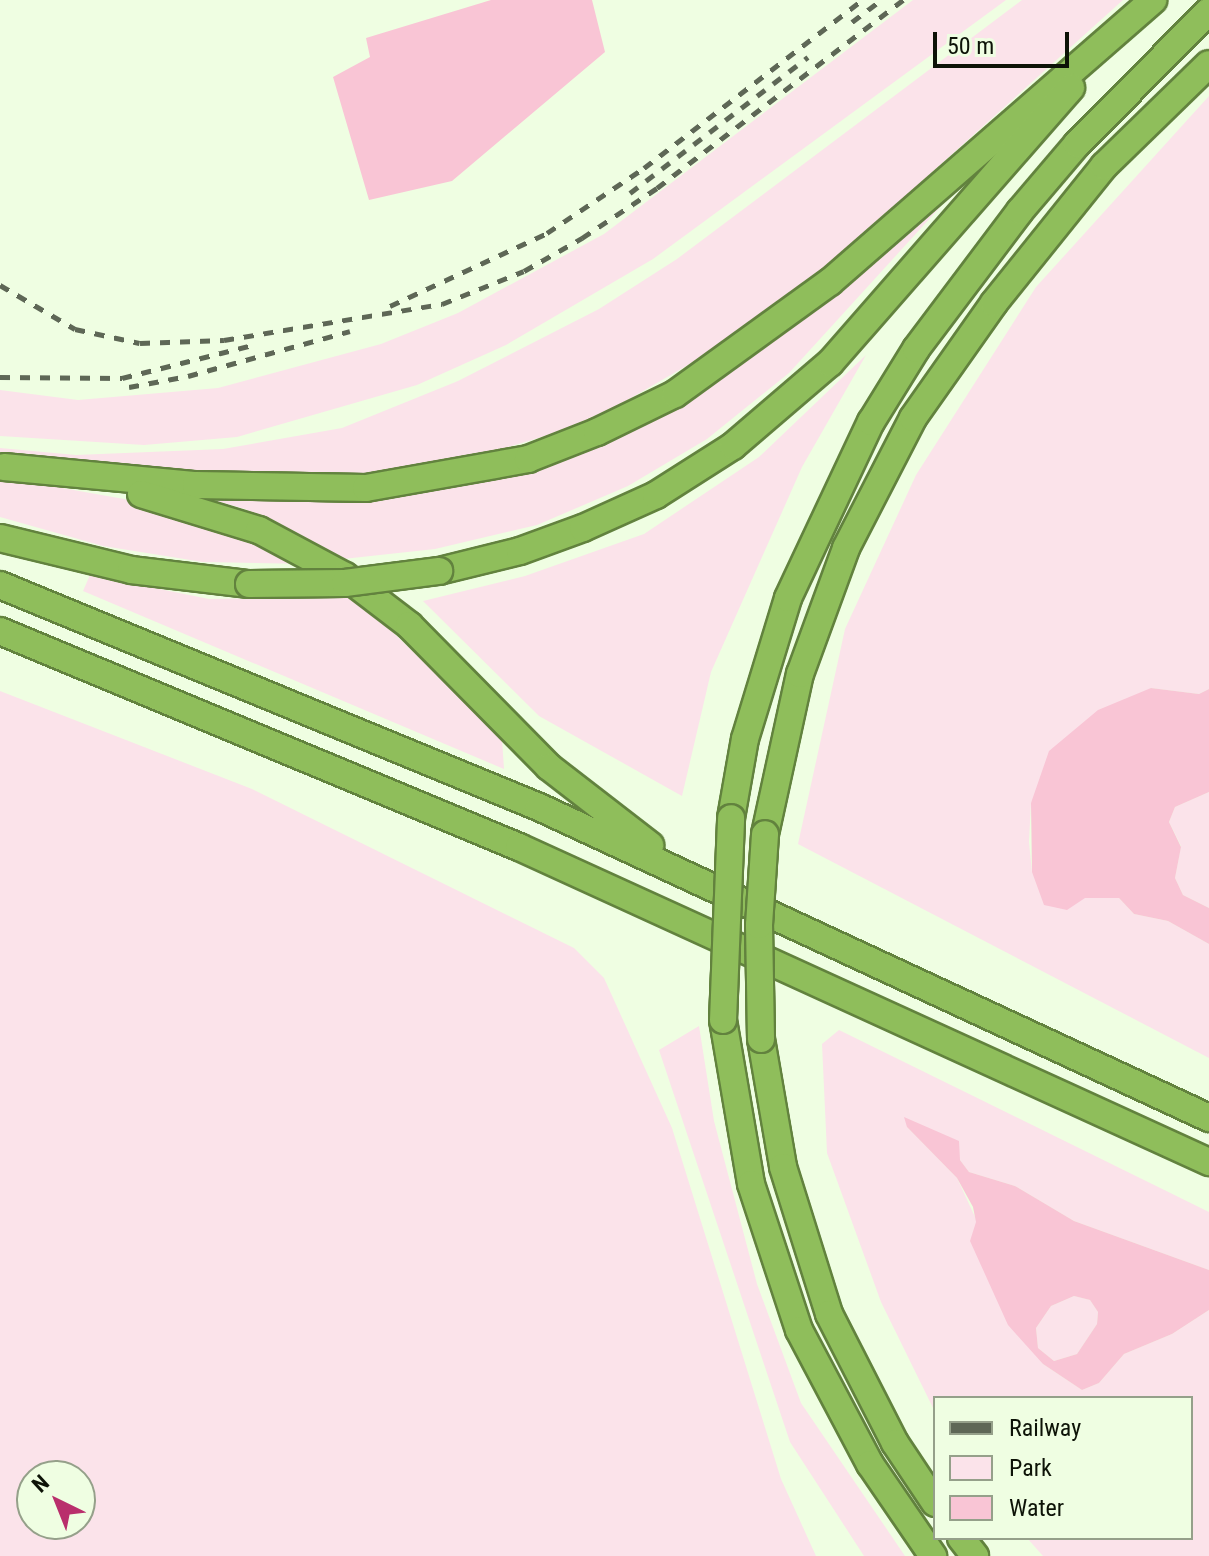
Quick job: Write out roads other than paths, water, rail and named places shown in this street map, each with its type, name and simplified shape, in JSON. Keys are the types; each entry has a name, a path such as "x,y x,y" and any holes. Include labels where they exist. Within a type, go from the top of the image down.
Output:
{"highway":[{"path":"2,467 196,485 366,488 528,459 597,432 675,394 830,282 1145,7"},
{"path":"0,538 131,570 249,584 345,583 439,571 520,551 583,528 656,495 733,446 830,363 1145,7"},
{"path":"933,1556 870,1464 799,1330 751,1184 723,1020 731,818 745,739 788,598 813,535 871,422 924,338 1020,211 1077,144 1209,11"},
{"path":"933,1500 895,1443 829,1314 783,1167 761,1039 759,925 765,834 800,674 846,548 913,418 994,303 1104,166 1209,64"},
{"path":"2,467 174,501 306,552 409,625 549,767 691,876"},
{"path":"0,585 539,807 1209,1118"},
{"path":"0,631 545,858 1209,1162"},
{"path":"963,1540 975,1556"}],"water":[{"path":"491,0 592,0 605,52 452,181 369,200 333,77 370,57 366,38"},
{"path":"1151,688 1199,694 1209,689 1209,792 1175,807 1169,822 1181,847 1175,878 1183,895 1209,908 1209,944 1168,921 1134,914 1119,898 1085,898 1067,910 1044,905 1032,872 1031,803 1049,751 1098,710"},
{"path":"904,1117 959,1141 960,1160 969,1172 1015,1186 1074,1221 1209,1270 1209,1310 1172,1334 1124,1354 1099,1383 1082,1390 1043,1364 1008,1325 970,1241 976,1222 973,1207 957,1178 907,1127","holes":["1074,1296 1090,1300 1098,1312 1097,1324 1077,1354 1054,1361 1038,1348 1036,1328 1051,1306"]}],"railway":[{"path":"390,306 547,233 644,168 862,0"},
{"path":"852,22 881,0"},
{"path":"0,285 75,329 140,343 224,340 442,304 524,271 582,238 657,188 903,0"},
{"path":"630,193 808,57"},
{"path":"129,387 188,376 350,331"},
{"path":"0,377 122,378 256,344"}]}
